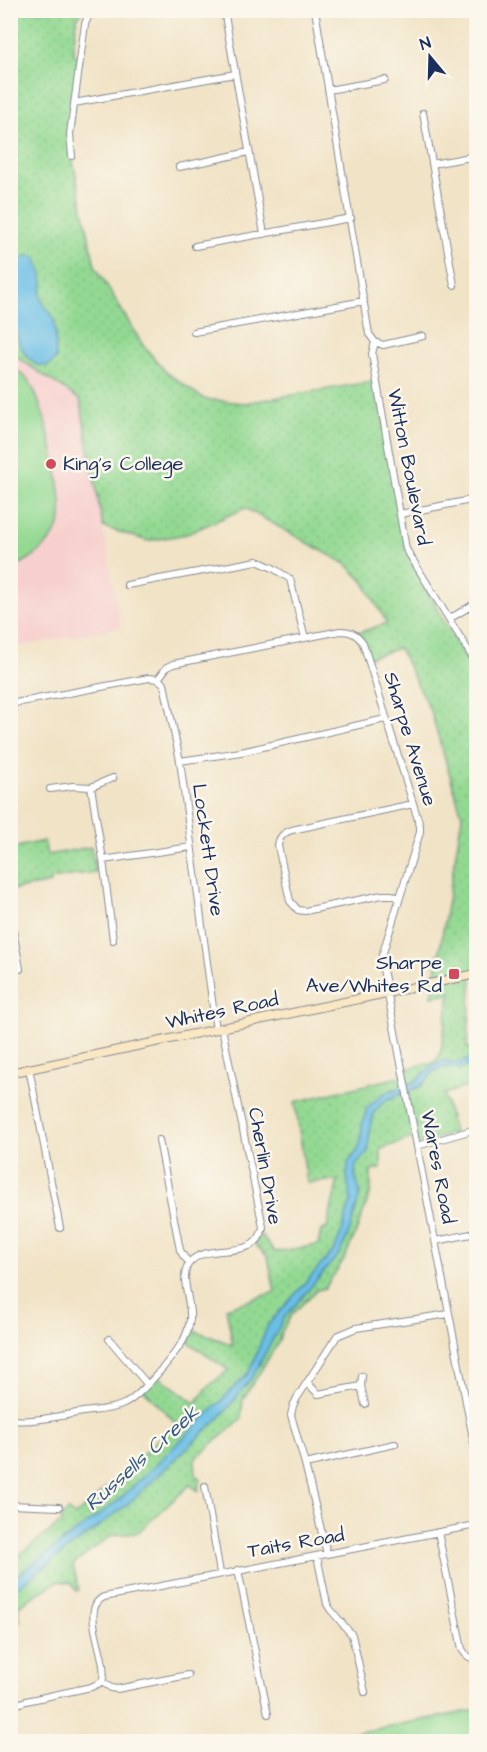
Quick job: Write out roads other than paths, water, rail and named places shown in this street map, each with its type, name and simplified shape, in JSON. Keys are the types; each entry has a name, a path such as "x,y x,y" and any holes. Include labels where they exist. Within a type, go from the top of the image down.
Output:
{"street":[{"path":"72,156 70,134 74,103 86,24 93,10"},
{"path":"224,10 264,234"},
{"name":"Witton Boulevard","path":"315,10 369,334 375,342 372,354 406,549 477,663"},
{"path":"74,103 236,74"},
{"path":"328,90 385,80"},
{"path":"423,113 453,285"},
{"path":"178,167 249,152"},
{"path":"432,164 477,156"},
{"path":"195,246 351,218"},
{"path":"194,332 364,301"},
{"path":"375,342 383,345 423,336"},
{"path":"400,514 477,499"},
{"path":"127,585 257,561 290,579 305,638"},
{"path":"449,619 477,603"},
{"name":"Sharpe Avenue","path":"158,679 167,667 173,664 323,634 347,631 359,638 369,661 385,719 420,826 382,956 387,992"},
{"path":"10,704 149,678 158,679"},
{"name":"Lockett Drive","path":"158,679 164,684 180,761 219,1029"},
{"path":"180,761 241,752 385,719"},
{"path":"50,789 73,786 91,787 114,778"},
{"path":"91,787 113,939"},
{"path":"399,898 382,895 298,910 290,901 278,846 281,836 292,830 413,804"},
{"path":"103,860 191,847"},
{"path":"10,914 20,969"},
{"name":"Whites Road","path":"10,1073 477,974"},
{"name":"Wares Road","path":"387,992 477,1454"},
{"name":"Cherlin Drive","path":"189,1262 202,1255 249,1246 259,1240 263,1227 219,1029"},
{"path":"29,1068 60,1228"},
{"path":"417,1146 477,1129"},
{"path":"10,1420 26,1422 121,1406 131,1401 182,1342 188,1331 190,1303 184,1275 189,1262 180,1250 159,1140"},
{"path":"436,1241 477,1233"},
{"path":"327,1554 291,1415 293,1406 333,1341 341,1333 356,1328 449,1314"},
{"path":"109,1340 147,1384"},
{"path":"362,1376 361,1386 365,1404"},
{"path":"307,1382 318,1395 361,1386"},
{"path":"305,1464 395,1444"},
{"path":"205,1486 220,1573"},
{"path":"10,1505 58,1507"},
{"name":"Taits Road","path":"102,1682 104,1670 93,1620 93,1608 98,1599 220,1573 477,1525"},
{"path":"438,1532 462,1649 469,1658 477,1659"},
{"path":"317,1556 327,1604 352,1635 365,1692"},
{"path":"238,1570 268,1714"},
{"path":"10,1707 26,1701 91,1687 102,1682 117,1689 188,1675"}],"water":[{"path":"26,256 34,256 39,266 43,279 41,300 52,314 54,321 56,359 48,366 37,365 26,355 19,344 15,324 17,289 11,276 11,260 19,261"},
{"path":"468,1059 476,1061 476,1068 470,1064 462,1069 447,1067 436,1070 421,1086 386,1100 375,1111 370,1126 368,1152 356,1165 355,1174 360,1192 359,1198 350,1230 340,1253 284,1318 253,1376 224,1413 127,1505 11,1592 11,1580 120,1499 249,1372 268,1325 335,1249 351,1200 347,1177 348,1163 358,1150 367,1108 383,1094 416,1081 433,1065 445,1061 460,1063"}],"place":[{"name":"King's College","path":"51,464"},
{"name":"Sharpe Ave/Whites Rd","path":"454,974"}],"water label":[{"name":"Russells Creek","path":"142,1458"}]}
